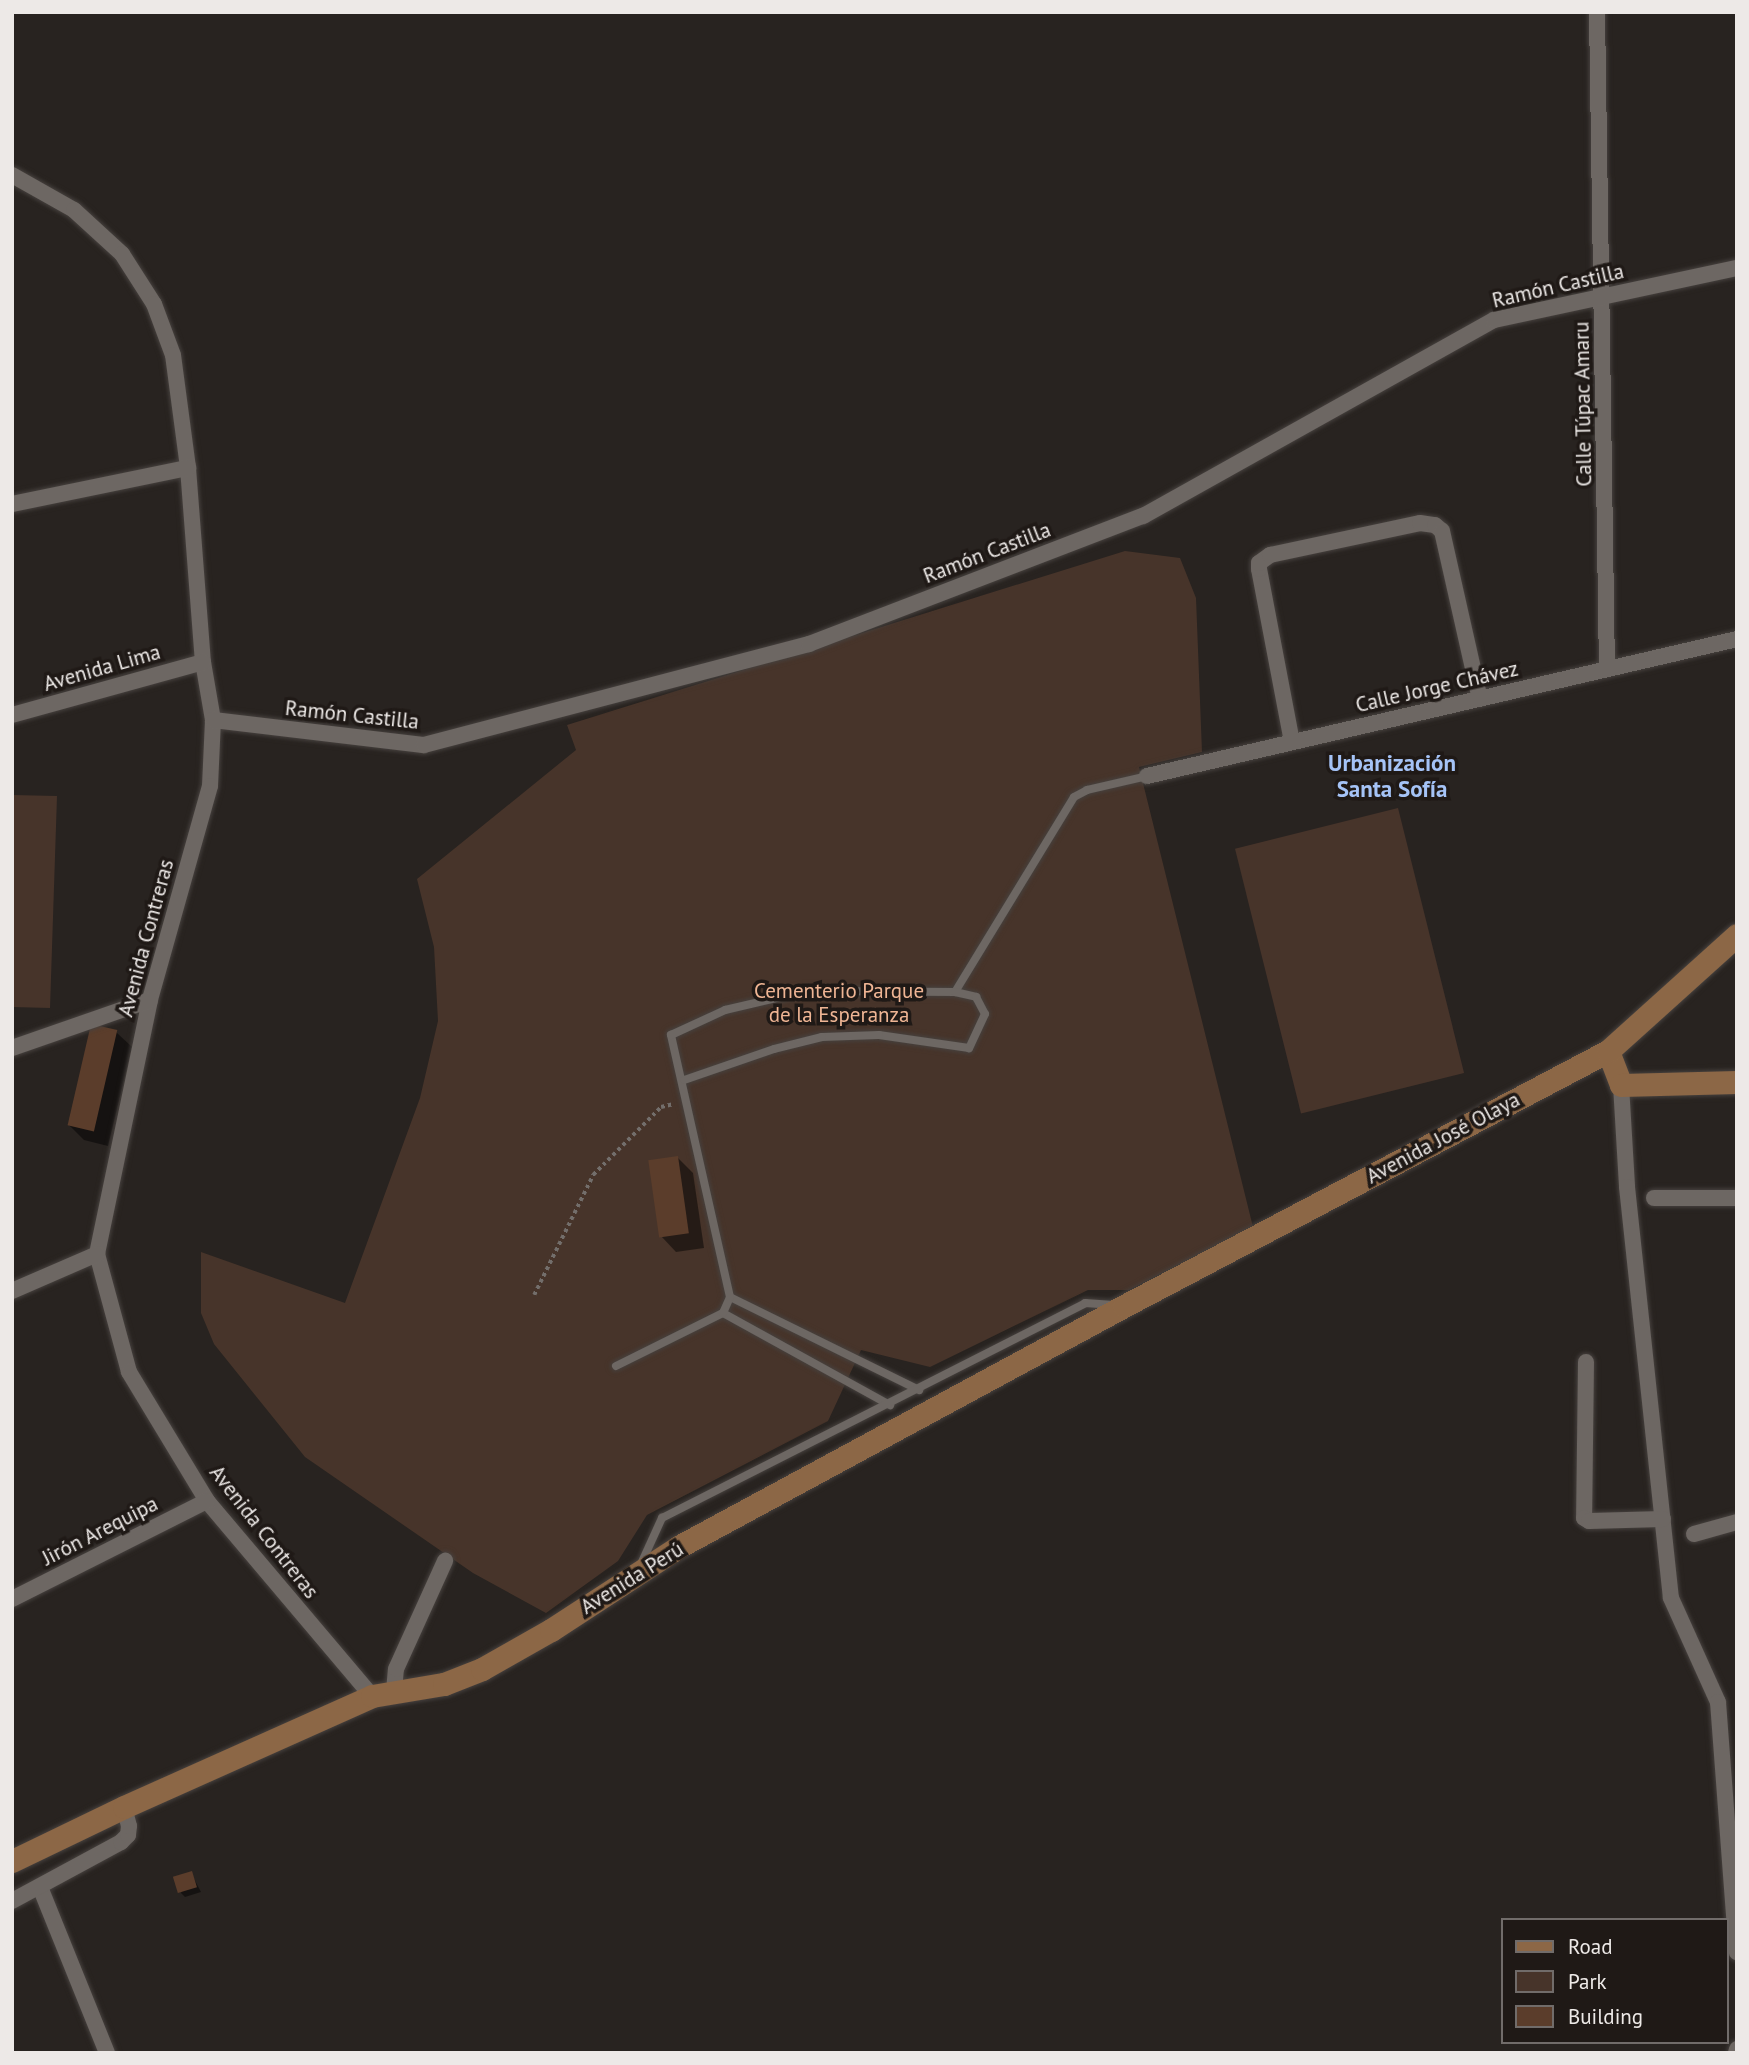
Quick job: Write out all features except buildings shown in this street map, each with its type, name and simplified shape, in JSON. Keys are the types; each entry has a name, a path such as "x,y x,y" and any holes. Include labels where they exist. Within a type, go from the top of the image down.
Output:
{"main road":[{"name":"Avenida José Olaya","path":"1124,1306 1608,1051 1737,934"},
{"path":"1608,1051 1622,1085 1737,1082"},
{"name":"Avenida Perú","path":"12,1861 124,1807 383,1694 444,1684 482,1670 551,1630 680,1546 1124,1306"}],"street":[{"name":"Calle Túpac Amaru","path":"1597,12 1606,669"},
{"name":"Avenida Contreras","path":"12,175 74,210 122,254 154,304 173,355 188,468 203,662 213,720 210,786 150,1000 97,1254 129,1372 207,1502 383,1694"},
{"name":"Ramón Castilla","path":"213,720 424,745 809,644 1143,516 1494,320 1737,268"},
{"path":"12,505 188,468"},
{"path":"1292,742 1259,569 1259,563 1270,555 1420,523 1435,525 1442,531 1480,699"},
{"name":"Calle Jorge Chávez","path":"1147,776 1737,639"},
{"name":"Avenida Lima","path":"12,715 203,662"},
{"path":"12,1048 150,1000"},
{"path":"1622,1085 1627,1187 1671,1598 1717,1702 1737,1952"},
{"path":"1654,1198 1737,1198"},
{"path":"12,1291 97,1254"},
{"path":"1586,1362 1584,1518 1589,1521 1663,1519"},
{"name":"Jirón Arequipa","path":"12,1599 207,1502"},
{"path":"1695,1534 1737,1522"},
{"path":"383,1694 445,1561"},
{"path":"12,1901 121,1842 128,1835 129,1826 124,1807"},
{"path":"40,1887 107,2053"}],"lane":[{"path":"955,992 1074,797 1087,790 1147,776"},
{"path":"616,1366 723,1312 730,1297 684,1080 671,1035 725,1010 806,991 955,992 976,997 985,1014 969,1048 880,1035 822,1037 774,1049 684,1080"},
{"path":"730,1297 919,1390"},
{"path":"637,1574 662,1518 890,1405 1086,1303 1124,1306"},
{"path":"723,1312 890,1405"}],"path":[{"path":"534,1295 593,1175 662,1107 688,1100"}],"green space":[{"name":"Cementerio Parque de la Esperanza","path":"1125,551 1180,558 1196,598 1202,752 1139,767 1253,1227 1129,1290 1088,1290 930,1367 861,1350 828,1421 647,1515 618,1561 546,1613 473,1573 305,1457 214,1344 201,1313 201,1252 345,1303 420,1098 438,1021 434,947 417,879 576,750 567,725"},
{"path":"12,795 57,796 50,1008 12,1007"},
{"path":"1398,808 1464,1073 1301,1114 1235,849"}],"district":[{"name":"Urbanización Santa Sofía","path":"1392,776"}]}
